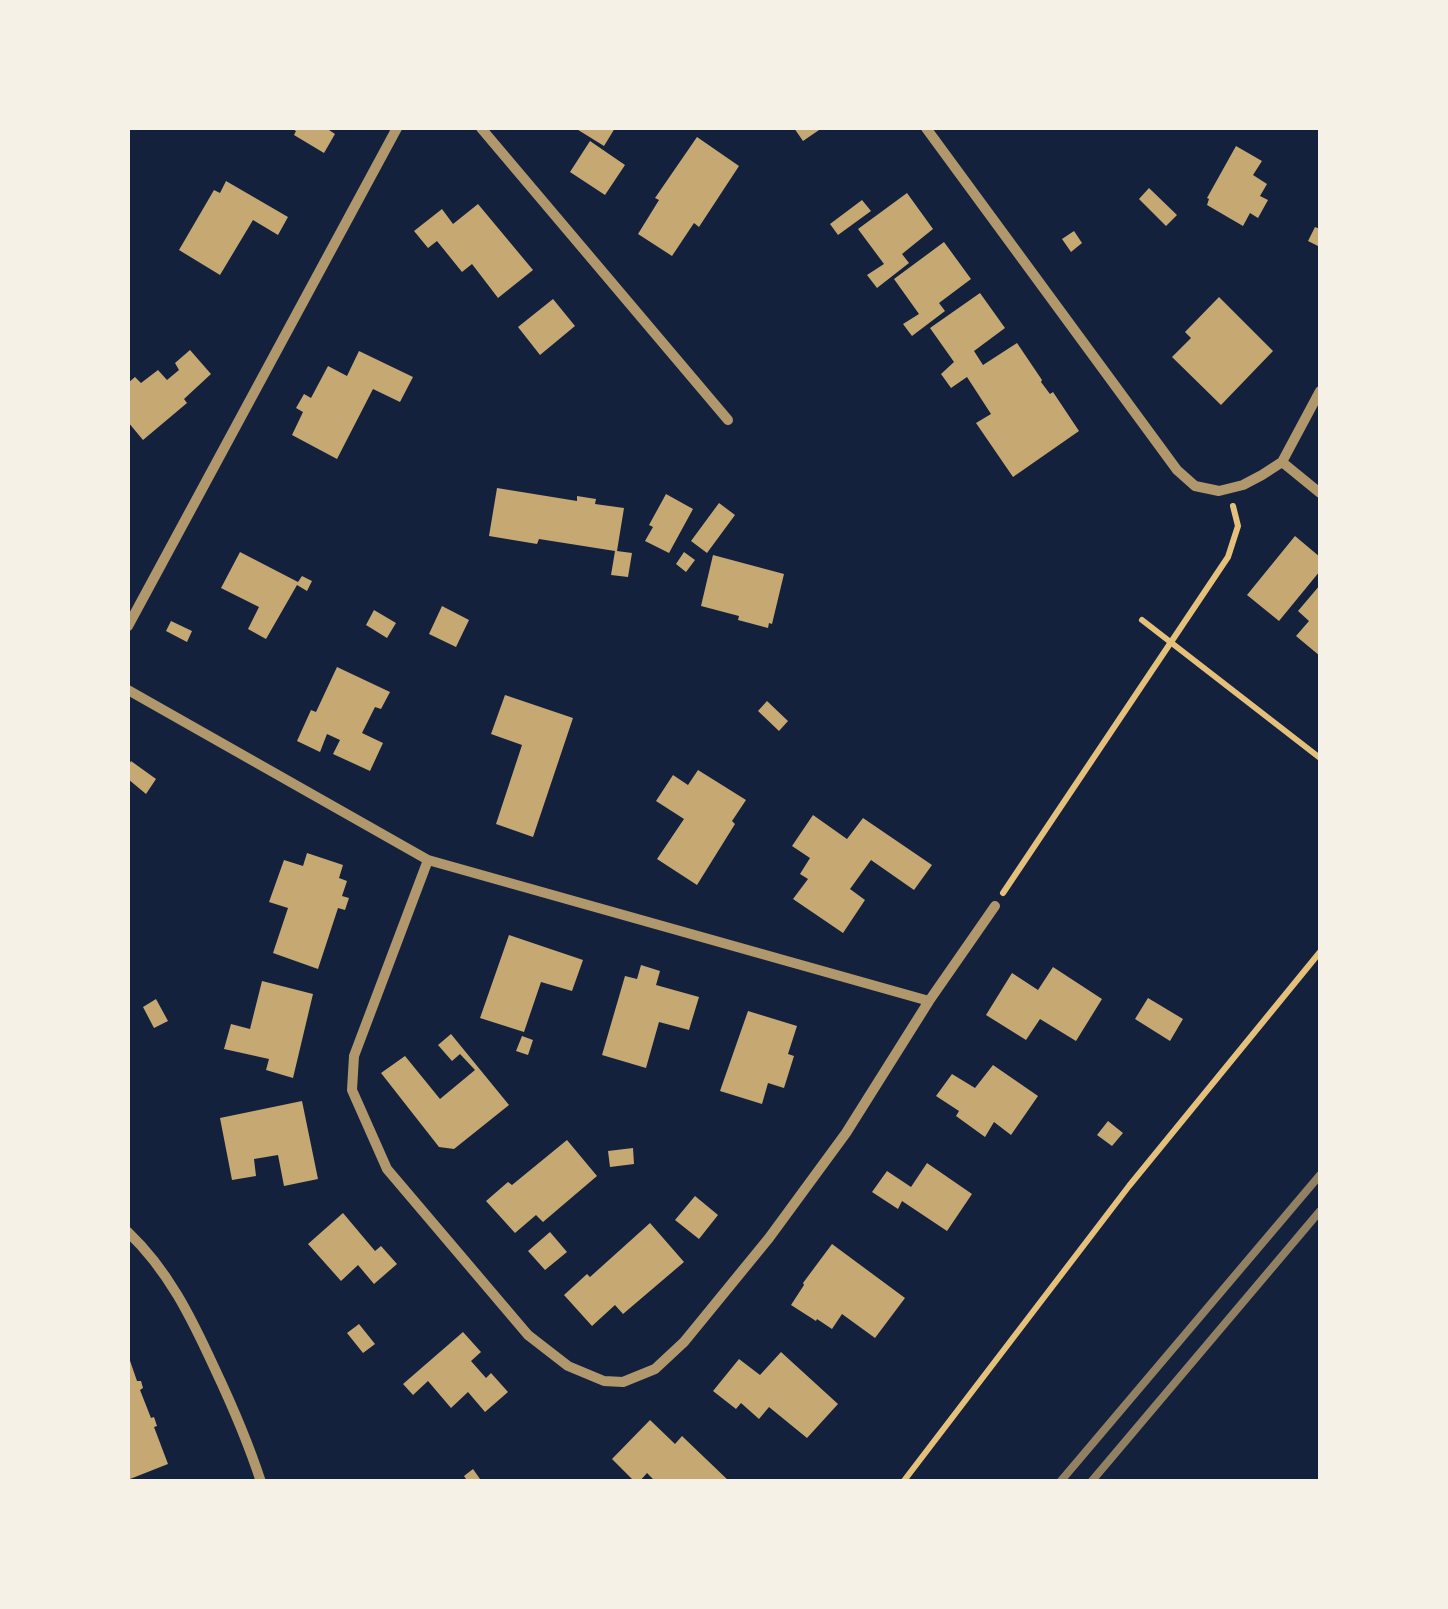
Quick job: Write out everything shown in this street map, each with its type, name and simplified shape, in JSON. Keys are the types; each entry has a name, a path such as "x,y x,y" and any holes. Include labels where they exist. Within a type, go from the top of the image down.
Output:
{"street":[{"path":"128,626 397,128"},
{"path":"481,128 728,420"},
{"path":"926,128 1177,470 1196,486 1230,489 1282,462 1320,392"},
{"path":"1282,462 1320,493"},
{"path":"128,690 428,860 930,1000"},
{"path":"428,860 354,1056 352,1090 387,1169 528,1335 568,1366 604,1381 623,1382 655,1369 684,1342 769,1238 835,1148 995,906"},
{"path":"128,1232 160,1266 187,1309 240,1424 261,1482"}],"path":[{"path":"995,906 1228,557 1238,526 1230,489"},
{"path":"1142,620 1320,758"},
{"path":"903,1482 1129,1186 1320,952"}],"building":[{"path":"290,128 330,128 335,134 324,153 294,135 296,131"},
{"path":"575,128 615,128 604,146"},
{"path":"794,128 822,128 803,141"},
{"path":"697,137 739,166 699,227 694,223 672,256 638,234 659,200 655,198"},
{"path":"590,141 625,165 605,195 570,172"},
{"path":"1236,146 1262,161 1253,175 1267,184 1260,196 1268,200 1258,218 1250,213 1243,226 1207,205 1207,198"},
{"path":"226,181 288,217 278,235 253,220 220,275 179,250 214,190 220,193"},
{"path":"1149,188 1177,215 1166,226 1139,199"},
{"path":"907,193 933,229 902,254 909,263 877,288 867,275 884,264 858,229"},
{"path":"862,200 871,211 838,235 830,224"},
{"path":"478,204 533,270 498,298 472,264 462,272 437,241 428,248 414,231 442,209 453,224"},
{"path":"1315,227 1320,229 1320,247 1308,241"},
{"path":"1074,231 1082,243 1071,252 1062,239"},
{"path":"944,242 971,279 939,303 945,311 912,336 903,324 919,314 894,279"},
{"path":"980,293 1005,328 974,351 983,365 1017,343 1079,431 1013,477 976,423 991,414 967,377 951,388 941,374 954,362 930,328"},
{"path":"1219,297 1273,351 1221,405 1172,357 1191,338 1185,332"},
{"path":"553,299 575,326 540,355 518,327"},
{"path":"190,350 211,374 184,399 187,403 143,440 128,422 128,383 135,377 141,383 158,370 167,380 179,370 175,363"},
{"path":"359,351 413,377 400,402 373,389 337,459 292,435 303,412 296,408 304,394 311,398 328,366 347,376"},
{"path":"497,488 577,501 577,496 596,499 595,504 624,508 617,551 632,553 628,577 611,575 615,551 489,536"},
{"path":"666,494 693,509 669,553 645,541"},
{"path":"719,503 735,515 707,553 691,541"},
{"path":"1295,536 1320,557 1320,571 1279,621 1247,595"},
{"path":"240,552 298,582 302,576 312,581 307,591 297,585 266,639 248,629 259,607 221,588"},
{"path":"684,552 695,560 686,572 676,564"},
{"path":"713,555 784,574 768,628 701,606"},
{"path":"1320,585 1320,656 1296,636 1309,621 1298,611"},
{"path":"442,606 469,620 456,647 429,634"},
{"path":"374,610 396,623 387,638 366,625"},
{"path":"171,621 192,631 187,642 166,631"},
{"path":"337,667 390,692 381,709 375,707 362,733 383,743 370,771 333,754 340,740 327,734 320,752 297,741"},
{"path":"505,695 573,718 533,837 496,824 522,745 491,734"},
{"path":"767,701 788,721 779,731 758,711"},
{"path":"131,761 156,779 146,794 128,779"},
{"path":"698,770 746,800 697,885 657,859 684,819 656,801 673,775 688,785"},
{"path":"813,815 847,839 863,818 932,865 914,890 871,860 850,889 865,900 843,933 793,899 808,879 800,874 810,858 792,846"},
{"path":"307,853 343,865 339,878 347,881 342,896 349,898 345,910 338,908 318,969 273,953 288,908 269,902 284,860 303,866"},
{"path":"509,935 583,960 572,991 541,982 524,1032 480,1018"},
{"path":"641,965 660,971 656,985 699,997 689,1030 659,1022 646,1068 602,1055 625,976 637,979"},
{"path":"1053,967 1102,999 1076,1041 1040,1019 1026,1040 986,1015 1012,973 1038,990"},
{"path":"262,981 313,994 293,1078 266,1070 269,1059 224,1049 231,1024 250,1029"},
{"path":"1148,998 1183,1019 1170,1041 1135,1019"},
{"path":"156,999 168,1021 154,1028 143,1007"},
{"path":"748,1011 797,1026 788,1054 794,1056 784,1088 768,1083 762,1104 720,1091"},
{"path":"451,1034 509,1105 454,1149 439,1147 381,1073 405,1056 440,1099 475,1070 460,1054 452,1061 438,1045"},
{"path":"522,1036 533,1040 528,1055 516,1051"},
{"path":"993,1065 1038,1096 1011,1135 994,1122 985,1137 956,1116 959,1111 936,1096 952,1074 975,1088"},
{"path":"302,1101 318,1179 284,1186 278,1155 254,1159 256,1176 232,1180 220,1118"},
{"path":"1108,1121 1123,1133 1112,1146 1097,1135"},
{"path":"567,1140 597,1176 543,1222 536,1215 515,1233 486,1201"},
{"path":"633,1148 634,1164 610,1167 608,1151"},
{"path":"927,1163 972,1194 947,1231 902,1201 898,1209 872,1192 887,1171 911,1187"},
{"path":"695,1196 718,1215 699,1239 675,1220"},
{"path":"343,1213 375,1251 381,1246 397,1264 374,1284 358,1265 341,1281 308,1244"},
{"path":"650,1223 684,1262 623,1314 615,1305 592,1326 564,1295"},
{"path":"550,1232 567,1252 545,1270 528,1251"},
{"path":"832,1244 905,1298 875,1338 842,1314 832,1329 791,1305"},
{"path":"359,1324 375,1344 363,1353 347,1333"},
{"path":"463,1332 481,1352 471,1361 486,1378 491,1373 508,1392 485,1412 468,1392 451,1408 428,1381 413,1395 403,1384"},
{"path":"781,1352 838,1404 807,1438 769,1407 759,1419 741,1403 736,1409 713,1391 739,1359 760,1375"},
{"path":"128,1355 137,1381 141,1381 140,1390 151,1418 154,1417 168,1464 130,1479 128,1473"},
{"path":"650,1420 675,1444 682,1436 730,1482 656,1482 647,1473 635,1482 612,1459"},
{"path":"473,1469 480,1479 468,1482 464,1476"}],"railway":[{"path":"1060,1482 1320,1175"},
{"path":"1091,1482 1320,1211"}]}
